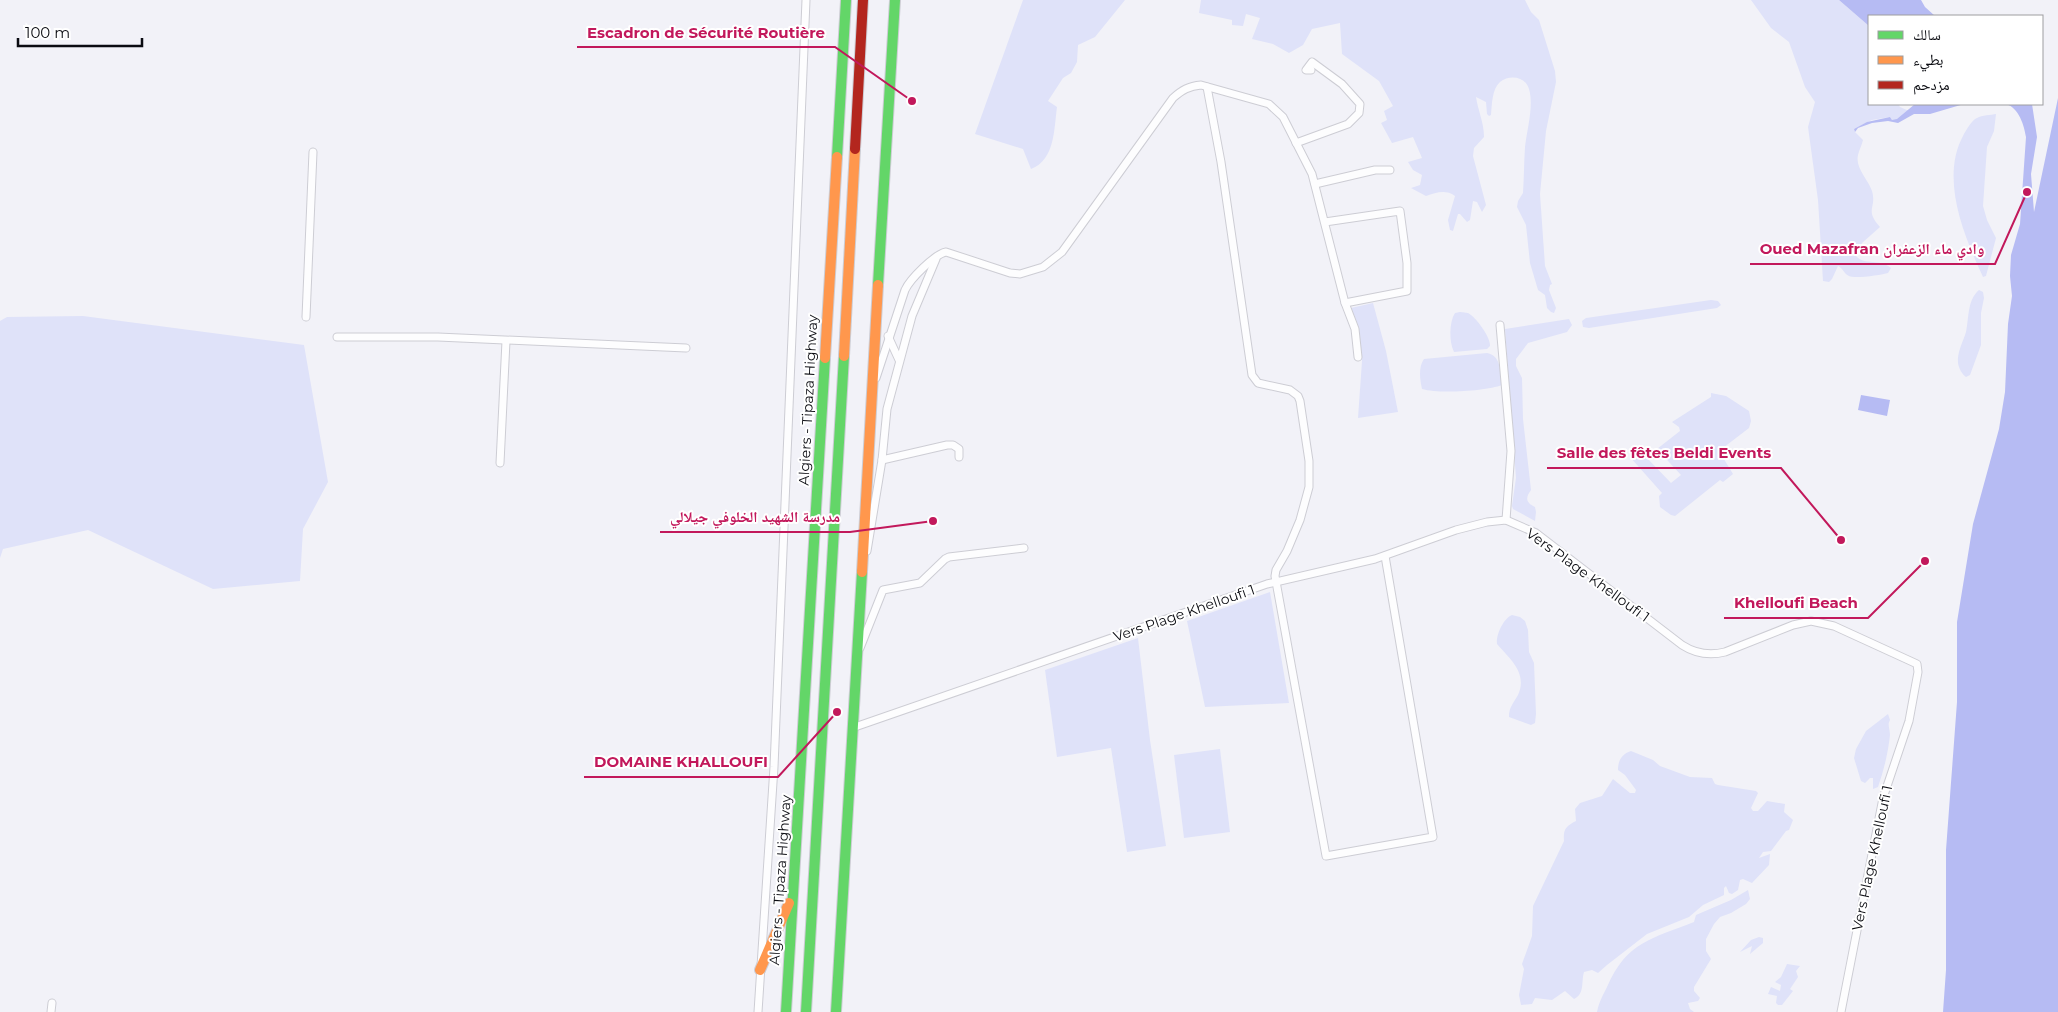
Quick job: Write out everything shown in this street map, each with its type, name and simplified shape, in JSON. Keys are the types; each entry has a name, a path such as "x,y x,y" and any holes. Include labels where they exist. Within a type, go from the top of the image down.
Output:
{"main road":[{"name":"Algiers - Tipaza Highway","path":"786,1012 846,0"},
{"path":"806,1012 817,850 863,0"},
{"path":"836,1012 895,0"},
{"path":"760,970 794,891"}],"street":[{"path":"758,1012 774,766 806,0"},
{"path":"1296,143 1348,124 1359,114 1360,104 1342,84 1312,62 1306,70 1311,70"},
{"path":"871,397 888,336 906,287 938,256 946,252 1010,273 1020,274 1050,263 1072,240 1173,98 1186,88 1201,85 1268,104 1274,107 1283,117 1312,174 1345,303 1355,329 1358,357"},
{"path":"1207,87 1221,162 1252,375 1258,383 1290,390 1298,396 1309,461 1309,487 1295,532 1276,570 1276,581 1326,856 1433,837 1384,556"},
{"path":"306,317 313,152"},
{"path":"1315,184 1375,170 1390,170"},
{"path":"1325,222 1400,211 1408,263 1407,290 1345,303"},
{"path":"861,589 882,460 886,409 912,316 938,256"},
{"path":"1500,325 1511,451 1506,520"},
{"path":"337,336 438,337 686,348"},
{"path":"888,336 900,360"},
{"path":"500,463 506,341"},
{"path":"882,460 947,445 953,445 959,449 959,457"},
{"name":"Vers Plage Khelloufi 1","path":"852,728 1276,581 1384,556 1473,524 1506,520 1527,528 1545,539 1682,645 1700,653 1717,654 1725,652 1793,625 1811,621 1834,626 1917,664 1918,672 1909,721 1883,798 1841,1012"},
{"path":"857,655 883,590 920,583 945,558 1024,548"},
{"path":"51,1012 52,1003"}],"shaded area":[{"path":"1023,0 1125,0 1095,37 1078,45 1077,62 1071,73 1063,78 1048,101 1057,107 1054,134 1049,151 1039,165 1031,169 1023,149 975,134"},
{"path":"1201,0 1525,0 1531,12 1539,20 1555,71 1556,82 1546,131 1540,194 1545,266 1552,284 1549,290 1556,308 1554,313 1547,308 1545,295 1538,290 1530,263 1526,225 1517,207 1523,193 1525,147 1530,110 1529,89 1525,82 1517,78 1508,78 1500,82 1494,93 1491,115 1489,116 1487,114 1486,102 1476,97 1484,137 1474,148 1473,156 1486,205 1482,212 1477,202 1473,201 1470,220 1467,222 1458,214 1453,231 1450,230 1448,220 1455,196 1444,192 1426,196 1411,188 1420,185 1422,175 1413,170 1408,162 1422,158 1413,137 1392,143 1381,123 1387,120 1384,111 1393,106 1379,81 1342,54 1340,23 1312,29 1303,45 1289,53 1273,44 1252,39 1260,18 1246,14 1243,26 1232,25 1232,20 1199,13"},
{"path":"1751,0 1839,0 1868,25 1868,105 1899,105 1909,111 1897,120 1892,120 1890,117 1872,120 1854,129 1863,140 1858,155 1858,164 1872,191 1872,212 1875,221 1880,227 1862,243 1856,256 1864,261 1886,265 1891,268 1888,273 1852,277 1847,275 1838,266 1829,282 1823,281 1818,200 1808,127 1815,102 1805,87 1789,42 1771,28"},
{"path":"1996,114 1994,131 1987,147 1983,206 1987,220 1996,238 1986,276 1983,277 1962,226 1954,189 1954,170 1956,153 1969,125 1979,117"},
{"path":"1979,290 1983,292 1984,298 1981,313 1981,345 1970,375 1966,377 1959,367 1958,355 1966,332 1970,304"},
{"path":"1711,300 1718,301 1721,305 1717,308 1589,328 1583,327 1582,321 1586,318"},
{"path":"1373,303 1386,351 1398,412 1358,418 1362,361 1351,308"},
{"path":"1460,312 1471,315 1482,328 1490,342 1490,346 1487,349 1454,352 1450,332 1455,313"},
{"path":"83,316 304,345 328,482 303,529 300,581 213,589 88,530 3,549 0,558 0,321 7,317"},
{"path":"1569,319 1572,325 1567,332 1528,343 1516,359 1516,366 1522,378 1523,419 1531,490 1527,500 1535,507 1535,521 1513,509 1512,506 1516,478 1505,329"},
{"path":"1487,353 1498,361 1502,385 1462,391 1430,391 1422,389 1420,370 1424,359"},
{"path":"1711,393 1726,396 1749,411 1751,421 1749,428 1719,451 1733,474 1723,482 1720,480 1675,516 1671,515 1660,507 1659,496 1662,493 1630,457 1639,454 1646,457 1671,483 1681,475 1657,449 1680,431 1679,427 1672,422 1711,397"},
{"path":"1270,592 1289,703 1205,707 1187,621"},
{"path":"1512,615 1520,617 1525,621 1528,630 1529,652 1534,663 1536,714 1535,723 1531,725 1509,717 1521,687 1521,680 1516,667 1497,644 1497,640 1503,624"},
{"path":"1138,638 1150,740 1166,846 1127,852 1111,748 1057,757 1045,670"},
{"path":"1888,714 1890,735 1887,755 1878,787 1873,789 1873,778 1870,778 1865,783 1861,781 1854,758 1856,749 1866,731"},
{"path":"1220,749 1230,832 1184,838 1174,755"},
{"path":"1631,751 1653,760 1660,766 1690,777 1712,778 1715,784 1718,785 1756,791 1758,793 1751,808 1753,811 1758,811 1767,801 1785,804 1784,812 1793,820 1789,830 1786,831 1771,851 1763,852 1759,858 1770,854 1769,865 1752,883 1743,879 1740,880 1738,890 1732,894 1729,893 1726,886 1724,888 1724,895 1703,905 1689,917 1647,934 1598,973 1592,970 1584,972 1580,994 1574,999 1565,991 1552,1000 1535,998 1532,1004 1521,1005 1519,995 1524,969 1522,964 1532,936 1533,906 1564,841 1565,831 1568,826 1576,821 1575,809 1580,803 1602,796 1613,779 1630,793 1635,793 1636,790 1625,775 1618,770 1621,758"},
{"path":"1748,890 1750,899 1746,904 1720,917 1706,939 1706,951 1711,959 1694,987 1694,991 1700,998 1698,1001 1688,1003 1690,1009 1694,1012 1597,1012 1601,999 1615,972 1632,951 1653,938 1694,922 1696,915 1731,900"},
{"path":"1759,937 1763,938 1763,943 1750,954 1752,946 1740,952 1751,940"},
{"path":"1787,964 1800,966 1796,971 1798,977 1790,989 1793,991 1782,1005 1778,1005 1776,1003 1777,996 1768,994 1771,987 1780,991 1781,985 1775,982 1781,977"}],"water":[{"path":"1839,0 1921,0 1925,7 1934,15 1868,15 1868,25"},
{"path":"2058,98 2058,1012 1943,1012 1946,970 1946,850 1957,702 1957,622 1973,524 1999,429 2005,392 2008,324 2012,296 2010,276 2011,255 2020,224 2026,137 2018,113 2008,105 2032,105 2037,137 2031,174 2034,212"},
{"path":"1914,105 1961,105 1930,114 1914,114 1898,123 1888,121 1872,123 1858,128 1855,132 1854,129 1867,122 1890,117 1892,120 1897,119"},
{"path":"1861,395 1890,400 1887,416 1858,410"}],"traffic: fast":[{"path":"837,157 846,0"},
{"path":"878,285 895,0"},
{"path":"806,1012 844,356"},
{"path":"786,1012 825,358"},
{"path":"836,1012 862,572"}],"traffic: slow":[{"path":"844,356 855,149"},
{"path":"825,358 837,157"},
{"path":"862,572 878,285"},
{"path":"760,970 789,903"}],"traffic: jam":[{"path":"855,149 863,0"}],"place":[{"name":"Escadron de Sécurité Routière","path":"912,101"},
{"name":"Oued Mazafran وادي ماء الزعفران","path":"2027,192"},
{"name":"مدرسة الشهيد الخلوفي جيلالي","path":"933,521"},
{"name":"Salle des fêtes Beldi Events","path":"1841,540"},
{"name":"Khelloufi Beach","path":"1925,561"},
{"name":"DOMAINE KHALLOUFI","path":"837,712"}]}
